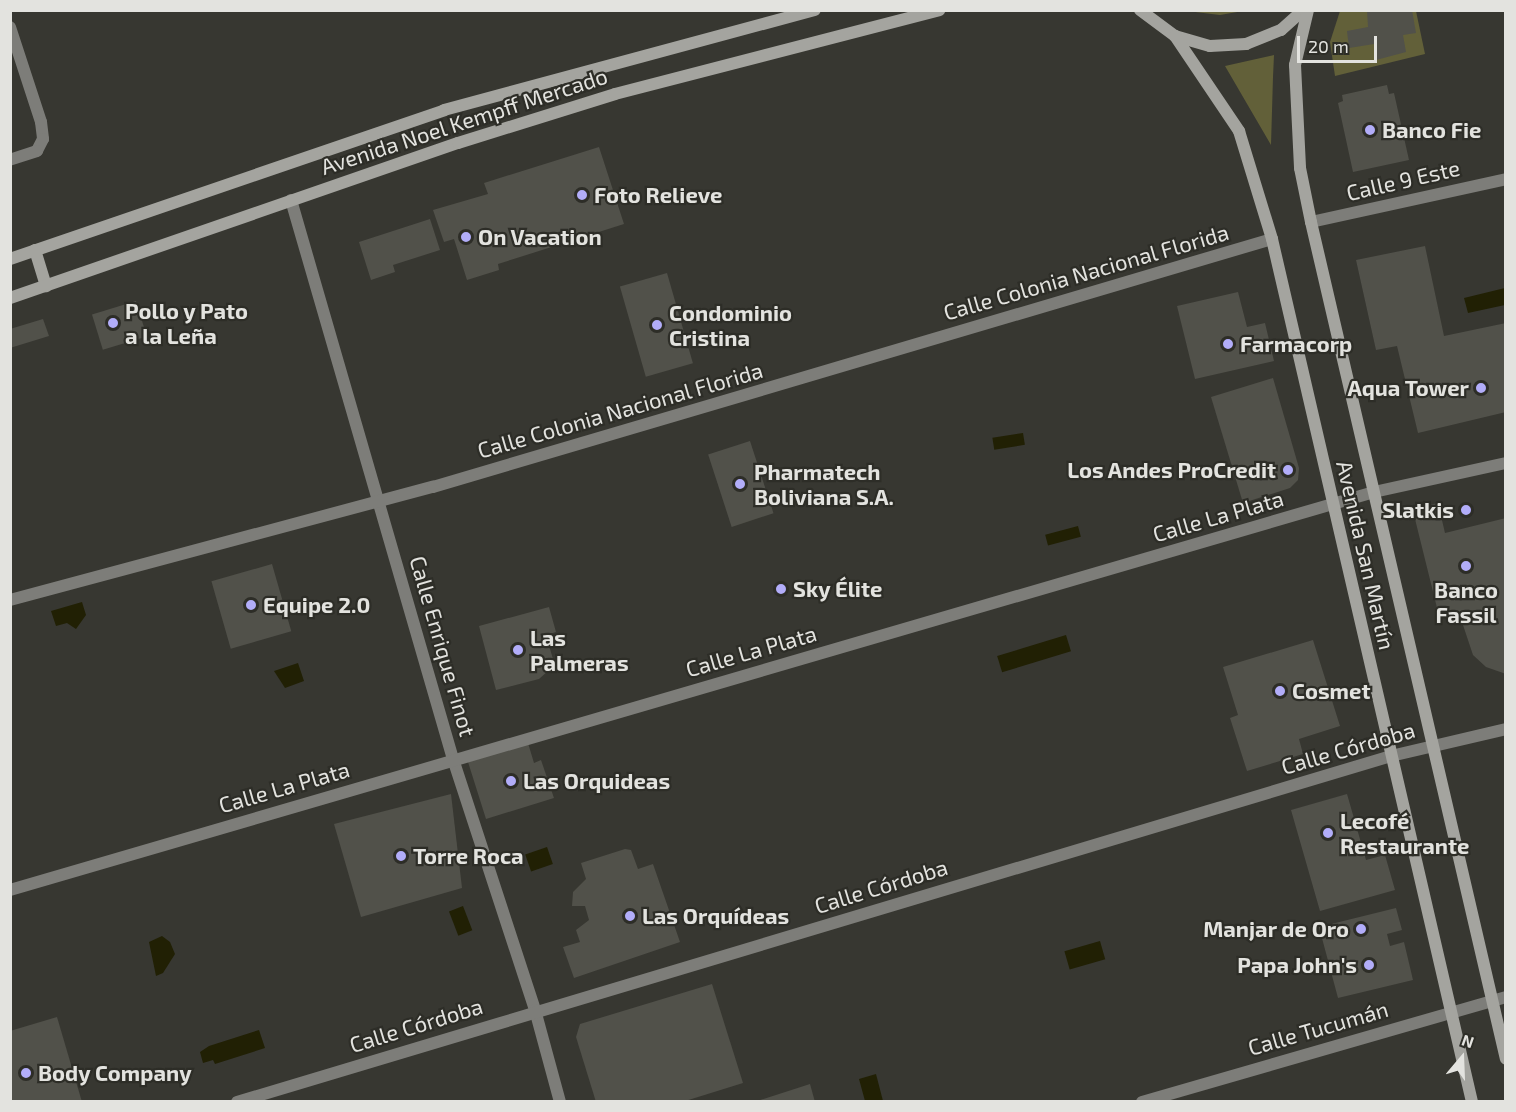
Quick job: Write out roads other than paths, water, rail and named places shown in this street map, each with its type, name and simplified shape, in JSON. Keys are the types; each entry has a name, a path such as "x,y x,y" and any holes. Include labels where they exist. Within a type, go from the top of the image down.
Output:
{"main road":[{"name":"Avenida Noel Kempff Mercado","path":"10,259 444,110 815,10"},
{"name":"Avenida Noel Kempff Mercado","path":"10,298 291,200 615,94 939,10"},
{"path":"1140,10 1174,36 1210,46 1246,44 1281,30 1303,10"},
{"name":"Avenida San Martín","path":"1308,10 1295,65 1300,168 1431,746 1506,1059"},
{"name":"Avenida San Martín","path":"1174,36 1239,131 1272,239 1472,1101"},
{"path":"35,250 46,286"}],"street":[{"path":"10,27 41,122 43,139 37,151 10,160"},
{"name":"Calle 9 Este","path":"1311,222 1506,179"},
{"name":"Calle Enrique Finot","path":"291,200 453,759 534,1010 560,1101"},
{"name":"Calle Colonia Nacional Florida","path":"10,600 380,501 1272,239"},
{"name":"Calle La Plata","path":"10,890 1374,492 1506,463"},
{"name":"Calle Córdoba","path":"237,1101 534,1010 1391,756 1506,729"},
{"name":"Calle Tucumán","path":"1143,1101 1451,1010 1506,997"}],"place":[{"name":"Banco Fie","path":"1370,130"},
{"name":"Foto Relieve","path":"582,195"},
{"name":"On Vacation","path":"466,237"},
{"name":"Pollo y Pato a la Leña","path":"113,323"},
{"name":"Condominio Cristina","path":"657,325"},
{"name":"Farmacorp","path":"1228,344"},
{"name":"Aqua Tower","path":"1481,388"},
{"name":"Los Andes ProCredit","path":"1288,470"},
{"name":"Pharmatech Boliviana S.A.","path":"740,484"},
{"name":"Slatkis","path":"1466,510"},
{"name":"Banco Fassil","path":"1466,566"},
{"name":"Sky Élite","path":"781,589"},
{"name":"Equipe 2.0","path":"251,605"},
{"name":"Las Palmeras","path":"518,650"},
{"name":"Cosmet","path":"1280,691"},
{"name":"Las Orquideas","path":"511,781"},
{"name":"Lecofé Restaurante","path":"1328,833"},
{"name":"Torre Roca","path":"401,856"},
{"name":"Las Orquídeas","path":"630,916"},
{"name":"Manjar de Oro","path":"1361,929"},
{"name":"Papa John's","path":"1369,965"},
{"name":"Body Company","path":"26,1073"}]}
